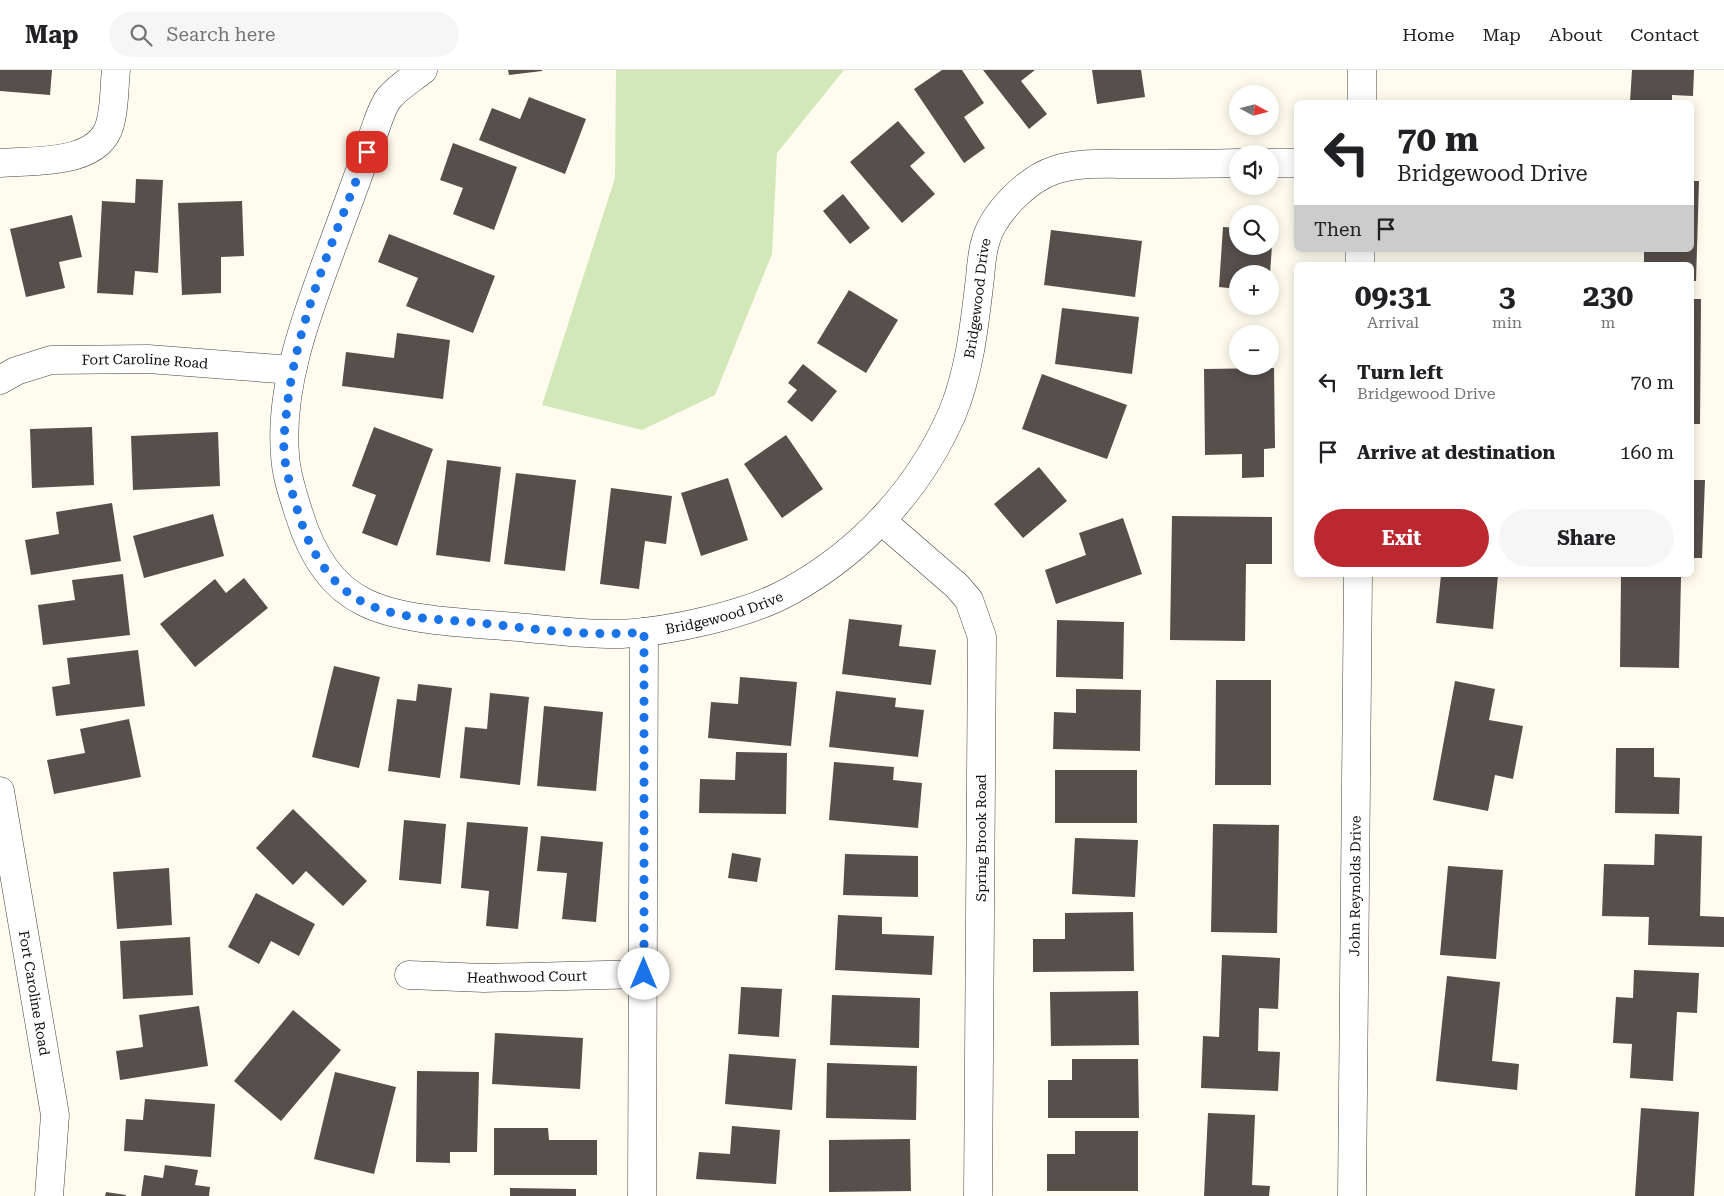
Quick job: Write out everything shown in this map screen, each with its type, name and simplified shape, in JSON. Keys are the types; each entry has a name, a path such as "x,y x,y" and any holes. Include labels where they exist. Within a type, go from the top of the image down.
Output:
{"street":[{"path":"0,164 67,159 98,145 110,126 116,70"},
{"name":"Bridgewood Drive","path":"423,70 386,100 302,328 292,370 284,427 284,452 288,477 306,538 319,563 350,595 367,604 397,615 584,634 644,632 717,618 754,607 790,591 847,554 882,521 904,494 930,456 952,413 961,389 972,343 985,242 993,222 1005,206 1035,180 1052,170 1081,164 1229,164"},
{"path":"1362,70 1362,100"},
{"path":"1279,163 1294,163"},
{"name":"Fort Caroline Road","path":"0,380 16,370 51,360 148,359 292,370"},
{"name":"Spring Brook Road","path":"882,521 957,586 969,600 982,637 978,1196"},
{"name":"John Reynolds Drive","path":"1352,1196 1358,577"},
{"path":"642,1196 644,632"},
{"name":"Fort Caroline Road","path":"0,791 55,1115 49,1196"},
{"name":"Heathwood Court","path":"410,975 484,978 644,974"}],"green space":[{"path":"616,70 844,70 777,153 772,254 715,395 642,430 542,405 615,178"}],"building":[{"path":"0,70 52,70 50,95 0,91"},
{"path":"508,70 542,70 542,71 509,75"},
{"path":"942,70 962,70 984,103 964,117 985,148 964,163 914,89"},
{"path":"983,70 1035,70 1021,81 1047,114 1029,129"},
{"path":"1092,70 1141,70 1145,97 1097,104"},
{"path":"1632,70 1694,70 1693,96 1672,95 1672,100 1630,100"},
{"path":"529,97 586,119 565,174 479,140 492,108 520,119"},
{"path":"898,121 925,153 910,166 935,194 902,223 850,162"},
{"path":"453,143 517,167 494,230 453,214 463,188 440,180"},
{"path":"136,179 163,180 158,273 135,271 133,295 97,293 102,201 135,203"},
{"path":"1694,181 1699,181 1696,281 1694,281 1694,262 1644,262 1644,252 1694,252"},
{"path":"843,194 870,228 850,244 823,211"},
{"path":"242,201 244,256 221,257 221,293 182,295 178,203"},
{"path":"72,215 82,257 59,262 65,288 26,297 10,229"},
{"path":"1223,227 1229,227 1229,255 1271,255 1271,265 1229,265 1229,288 1219,287"},
{"path":"1051,230 1142,241 1135,297 1044,285"},
{"path":"389,234 495,276 473,333 406,306 418,278 378,262"},
{"path":"849,290 898,320 866,373 817,343"},
{"path":"1694,299 1701,299 1700,424 1694,424"},
{"path":"1062,308 1139,317 1132,374 1055,364"},
{"path":"397,333 450,340 443,399 342,386 346,352 394,358"},
{"path":"803,364 837,391 812,422 787,402 797,390 788,383"},
{"path":"1204,369 1229,369 1229,375 1274,375 1275,448 1264,449 1264,477 1242,478 1242,454 1205,455"},
{"path":"1042,374 1127,405 1107,459 1022,429"},
{"path":"92,427 94,485 32,488 30,429"},
{"path":"374,427 433,449 397,546 362,533 376,495 352,486"},
{"path":"218,432 220,486 133,490 131,436"},
{"path":"786,435 823,489 782,518 744,464"},
{"path":"447,460 501,467 490,562 436,555"},
{"path":"1039,467 1067,501 1023,538 994,504"},
{"path":"516,473 576,480 565,571 504,564"},
{"path":"728,478 748,540 701,556 681,493"},
{"path":"1694,480 1705,480 1702,558 1694,558"},
{"path":"611,488 672,496 666,544 645,541 639,589 600,584"},
{"path":"112,503 121,561 31,575 25,540 59,534 56,512"},
{"path":"213,514 224,556 144,578 133,536"},
{"path":"1172,516 1272,517 1272,564 1246,564 1245,641 1170,640"},
{"path":"1123,518 1142,574 1056,604 1045,570 1086,555 1079,533"},
{"path":"123,574 130,635 43,645 38,605 75,600 72,580"},
{"path":"1441,577 1498,577 1493,629 1436,623"},
{"path":"1621,577 1681,577 1679,668 1620,667"},
{"path":"244,578 268,608 195,667 160,624 215,579 226,593"},
{"path":"849,619 902,625 899,646 936,650 931,685 842,674"},
{"path":"1057,620 1124,622 1123,679 1056,677"},
{"path":"138,650 145,706 56,716 52,687 70,684 67,658"},
{"path":"334,666 380,677 359,768 312,757"},
{"path":"740,677 797,682 791,746 708,738 711,702 738,704"},
{"path":"1216,680 1271,680 1271,785 1215,785"},
{"path":"1455,681 1495,689 1489,720 1523,726 1513,779 1495,775 1488,811 1433,800"},
{"path":"418,684 452,688 440,778 388,771 397,699 416,701"},
{"path":"1076,689 1141,690 1140,751 1053,749 1054,712 1076,713"},
{"path":"836,691 896,698 895,707 924,710 918,757 829,747"},
{"path":"490,693 529,697 520,785 460,778 465,727 487,729"},
{"path":"544,706 603,712 596,791 537,786"},
{"path":"129,719 141,777 54,794 47,760 85,753 80,729"},
{"path":"1616,748 1654,748 1654,777 1680,778 1679,814 1615,813"},
{"path":"736,752 787,753 786,814 699,813 700,779 735,780"},
{"path":"834,762 894,767 893,780 922,783 918,828 829,820"},
{"path":"1055,770 1137,770 1137,823 1055,823"},
{"path":"293,809 367,881 343,906 306,871 293,885 256,848"},
{"path":"404,820 446,824 441,884 399,880"},
{"path":"467,822 528,827 518,929 486,926 489,891 461,888"},
{"path":"1213,824 1279,825 1277,933 1211,932"},
{"path":"1655,834 1702,836 1700,916 1724,917 1724,947 1648,945 1649,917 1602,916 1604,864 1654,865"},
{"path":"541,836 603,842 596,922 562,919 567,873 537,871"},
{"path":"1075,838 1138,840 1135,897 1072,894"},
{"path":"732,853 761,858 757,882 728,878"},
{"path":"845,854 918,856 918,897 843,895"},
{"path":"1448,866 1503,870 1496,959 1440,955"},
{"path":"169,868 172,925 117,929 113,872"},
{"path":"256,893 315,924 299,956 271,941 259,964 228,947"},
{"path":"1133,912 1134,971 1033,972 1033,939 1065,939 1065,913"},
{"path":"838,915 882,917 882,934 934,936 932,975 835,970"},
{"path":"190,937 193,995 123,999 120,941"},
{"path":"1222,955 1280,958 1278,1009 1259,1008 1258,1051 1280,1052 1278,1091 1201,1088 1203,1036 1219,1037"},
{"path":"1634,970 1699,973 1697,1013 1677,1012 1673,1081 1630,1078 1632,1044 1613,1043 1616,997 1633,998"},
{"path":"1447,976 1500,982 1492,1061 1519,1064 1517,1090 1436,1081"},
{"path":"741,987 782,989 779,1037 738,1034"},
{"path":"1138,991 1139,1045 1051,1046 1050,992"},
{"path":"832,995 920,998 919,1048 830,1045"},
{"path":"199,1006 208,1066 120,1080 116,1051 143,1047 139,1015"},
{"path":"293,1010 341,1050 281,1121 234,1081"},
{"path":"495,1033 583,1038 580,1089 492,1084"},
{"path":"729,1054 796,1059 792,1110 725,1104"},
{"path":"1072,1059 1138,1059 1139,1118 1048,1118 1048,1080 1072,1080"},
{"path":"827,1063 917,1066 916,1120 826,1118"},
{"path":"417,1071 479,1072 477,1152 450,1152 450,1163 416,1162"},
{"path":"335,1072 396,1087 374,1174 314,1159"},
{"path":"145,1099 215,1104 211,1157 124,1151 126,1119 143,1120"},
{"path":"1641,1108 1699,1112 1694,1196 1635,1196"},
{"path":"1208,1113 1255,1115 1252,1185 1270,1186 1269,1196 1204,1196"},
{"path":"732,1126 780,1130 776,1184 696,1179 699,1152 730,1154"},
{"path":"494,1128 548,1128 549,1140 597,1140 597,1175 494,1175"},
{"path":"1075,1131 1138,1131 1138,1191 1047,1191 1047,1154 1075,1154"},
{"path":"910,1139 911,1191 829,1192 829,1140"},
{"path":"165,1165 198,1170 195,1185 210,1187 209,1196 141,1196 144,1175 163,1178"},
{"path":"510,1188 576,1189 576,1196 510,1196"},
{"path":"106,1192 126,1195 126,1196 105,1196"}],"route":[{"path":"367,152 302,328 292,370 284,427 284,452 288,477 306,538 319,563 350,595 367,604 397,615 584,634 644,632 644,974"}]}
